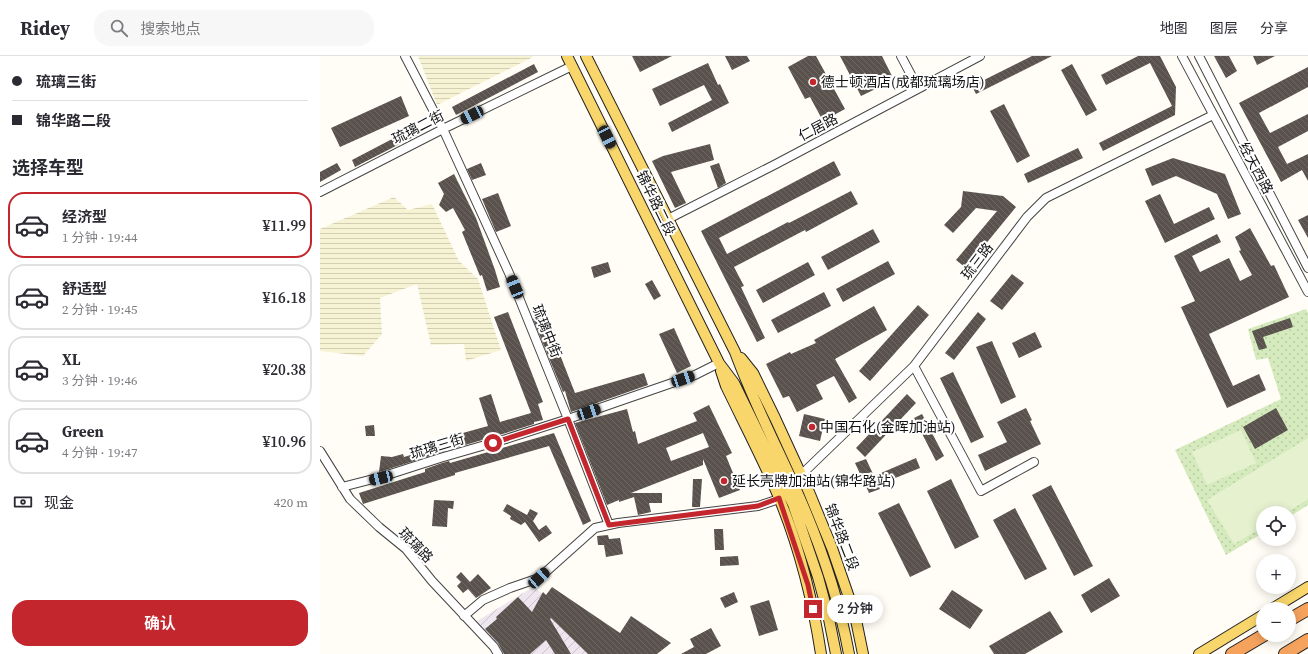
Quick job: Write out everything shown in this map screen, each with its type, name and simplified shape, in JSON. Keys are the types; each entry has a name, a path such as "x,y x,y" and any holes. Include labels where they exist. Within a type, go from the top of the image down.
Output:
{"highway":[{"path":"1296,616 1308,609"},
{"path":"1232,654 1256,640"},
{"path":"1285,654 1308,640"}],"main road":[{"name":"锦华路二段","path":"568,56 719,363 726,386 772,480 808,585 821,654"},
{"name":"锦华路二段","path":"586,56 735,352 745,378 799,496 834,588 849,654"},
{"name":"锦华路二段","path":"735,352 753,373 801,475 832,548 855,615 863,654"},
{"name":"锦华路二段","path":"719,363 734,383 793,504 810,553 826,607 836,654"},
{"path":"1283,602 1308,587"},
{"path":"1200,654 1256,619"}],"street":[{"name":"琉璃中街","path":"405,56 443,129 509,273 609,525"},
{"path":"901,56 918,88"},
{"name":"仁居路","path":"668,219 776,164 980,56"},
{"name":"经天西路","path":"1182,56 1308,292"},
{"name":"经天西路","path":"1199,56 1308,268"},
{"name":"琉璃二街","path":"320,192 443,129 572,66"},
{"name":"琉三路","path":"801,475 914,366 1027,217 1046,198 1213,115"},
{"name":"琉璃三街","path":"342,487 381,478 440,458 568,419 695,375 719,363"},
{"path":"914,366 980,491 1034,462"},
{"name":"琉璃路","path":"320,451 350,499 379,527 406,549 432,581 494,647 498,654"},
{"path":"464,616 483,600 510,588 539,578 595,528 758,506 779,498"}],"shaded area":[{"path":"418,56 532,56 533,57 437,105"},
{"path":"394,197 408,210 432,204 459,261 478,279 501,350 466,361 464,344 431,345 417,284 380,298 382,334 363,356 320,351 320,229"},
{"path":"533,587 632,654 499,654 477,621"}],"green space":[{"path":"1306,309 1308,313 1308,505 1296,513 1296,506 1256,506 1256,537 1226,555 1175,450 1281,399 1268,358 1256,360 1248,329"},
{"path":"1241,430 1256,463 1207,485 1192,452"},
{"path":"1308,438 1308,499 1296,507 1256,506 1256,531 1234,544 1207,500"}],"building":[{"path":"632,56 672,56 640,72"},
{"path":"725,56 747,56 750,61 732,70"},
{"name":"德士顿酒店(成都琉璃场店)","path":"808,56 816,56 845,109 823,121 810,97 805,99 788,67"},
{"path":"840,56 882,56 894,80 861,96"},
{"path":"1032,56 1052,56 976,94 972,86"},
{"path":"1138,56 1160,56 1176,87 1175,115 1103,151 1099,143 1172,106 1150,63 1106,85 1101,75"},
{"path":"1214,56 1229,56 1237,71 1226,78"},
{"path":"1253,56 1275,56 1257,65"},
{"path":"708,63 718,85 720,84 729,103 672,132 668,123 712,100 704,85 660,106 652,89"},
{"path":"534,64 538,72 456,115 452,107"},
{"path":"1072,64 1097,110 1086,116 1061,70"},
{"path":"1308,67 1308,87 1259,113 1270,133 1308,114 1308,131 1278,147 1287,164 1308,154 1308,181 1302,170 1281,182 1239,103"},
{"path":"401,96 409,116 340,147 331,128"},
{"path":"1004,104 1030,156 1017,163 990,111"},
{"path":"417,126 421,133 355,167 352,160"},
{"path":"710,144 714,160 671,172 686,203 675,208 652,161 663,156"},
{"path":"1078,148 1083,158 1028,183 1024,174"},
{"path":"1173,158 1225,174 1241,214 1228,219 1217,194 1176,176 1152,186 1145,169"},
{"path":"834,161 841,175 719,238 727,254 851,191 858,204 806,232 805,230 734,267 744,286 741,287 765,338 757,342 701,231"},
{"path":"337,163 341,170 320,182 320,172"},
{"path":"481,163 486,175 472,180 467,169"},
{"path":"719,163 726,183 718,188 710,166"},
{"path":"454,174 476,218 500,287 487,291 482,275 480,276 462,232 465,230 453,208 446,212 439,205 444,194 438,183"},
{"path":"963,191 1003,196 1016,207 966,268 956,260 997,211 976,208 953,233 944,225 961,207"},
{"path":"498,193 511,226 496,232 482,199"},
{"path":"1160,194 1174,224 1209,207 1215,219 1165,243 1145,201"},
{"path":"1308,215 1308,238 1298,220"},
{"path":"1250,228 1271,266 1274,265 1289,297 1209,334 1233,386 1259,374 1266,390 1227,408 1181,307 1195,301 1174,256 1217,234 1221,242 1192,256 1200,272 1229,258 1240,281 1252,275 1239,251 1241,250 1235,237"},
{"path":"873,229 880,242 828,270 821,257"},
{"path":"888,261 895,274 843,302 836,289"},
{"path":"608,262 611,272 594,278 591,267"},
{"path":"808,262 815,275 763,303 756,290"},
{"path":"1012,274 1024,283 1002,310 990,301"},
{"path":"652,280 661,296 654,300 645,284"},
{"path":"824,292 831,306 778,333 771,320"},
{"path":"918,305 929,315 870,381 859,371"},
{"path":"874,306 887,330 835,359 857,398 849,403 834,376 816,385 823,399 797,412 789,396 783,398 766,364 790,352 791,354 816,343 814,340"},
{"path":"508,312 543,402 538,404 543,420 455,448 452,436 488,426 479,398 491,394 500,422 531,413 494,317"},
{"path":"978,312 986,319 954,360 945,353"},
{"path":"544,314 575,393 644,373 648,385 571,412 565,391 563,392 533,319"},
{"path":"1290,318 1293,327 1263,337 1267,348 1259,350 1252,331"},
{"path":"674,328 691,366 677,373 659,334"},
{"path":"1035,332 1042,347 1019,358 1012,343"},
{"path":"992,341 1016,397 1001,404 976,347"},
{"path":"953,372 984,437 971,443 940,378"},
{"path":"907,394 916,403 865,457 856,448"},
{"path":"709,405 732,453 726,456 740,490 719,498 703,459 703,465 631,493 662,493 662,503 649,503 651,512 638,515 634,497 619,502 619,500 607,505 575,423 627,409 638,444 697,421 693,413","holes":["703,433 709,447 671,461 666,448"]},
{"path":"1026,408 1032,420 1030,421 1041,444 985,471 978,455 1007,442 997,422"},
{"path":"1276,408 1288,430 1255,449 1243,427"},
{"name":"中国石化(金晖加油站)","path":"804,414 825,419 820,441 799,436"},
{"path":"922,414 944,456 936,461 914,418"},
{"path":"374,425 375,436 366,436 365,426"},
{"path":"554,433 591,521 583,525 549,446 455,473 455,475 363,504 359,493 425,472 425,469 442,463 449,461 450,463"},
{"path":"444,445 446,451 379,472 381,456 392,457 403,454 404,457"},
{"path":"916,458 920,468 878,485 880,489 869,493 855,463 866,459 874,476"},
{"path":"693,479 702,479 700,507 692,507"},
{"path":"951,479 979,537 955,549 927,491"},
{"path":"1051,485 1093,566 1074,576 1032,495"},
{"path":"434,500 454,501 453,509 448,508 447,527 432,526"},
{"path":"899,503 931,567 910,577 878,513"},
{"path":"507,504 527,515 530,509 538,513 533,521 539,530 546,525 552,533 539,542 525,522 521,525 510,519 511,516 503,511"},
{"path":"1015,508 1047,569 1025,580 993,520"},
{"path":"714,529 723,529 724,550 715,550"},
{"path":"608,535 609,539 620,538 623,554 606,557 604,545 598,545 597,536"},
{"path":"738,556 739,565 720,566 720,557"},
{"path":"461,572 470,582 478,574 491,588 476,598 468,589 463,593 457,586 461,582 456,577"},
{"path":"1109,578 1120,596 1091,613 1081,595"},
{"path":"552,587 620,633 631,616 671,643 657,654 588,654 551,618 550,619 571,654 555,654 546,640 530,654 504,654 498,643 485,629 518,597 532,612 543,592 546,595"},
{"path":"952,590 983,610 970,629 939,609"},
{"path":"734,592 738,602 725,608 720,598"},
{"path":"769,600 778,630 759,636 750,606"},
{"path":"1050,611 1063,632 1025,654 994,654 989,646"},
{"path":"711,628 721,646 706,654 681,654 694,647 690,639"}],"place":[{"name":"德士顿酒店(成都琉璃场店)","path":"813,82"},
{"name":"中国石化(金晖加油站)","path":"812,427"},
{"name":"延长壳牌加油站(锦华路站)","path":"724,481"}],"route":[{"path":"493,443 568,419 609,525 758,506 779,498 808,585 813,609"}]}
